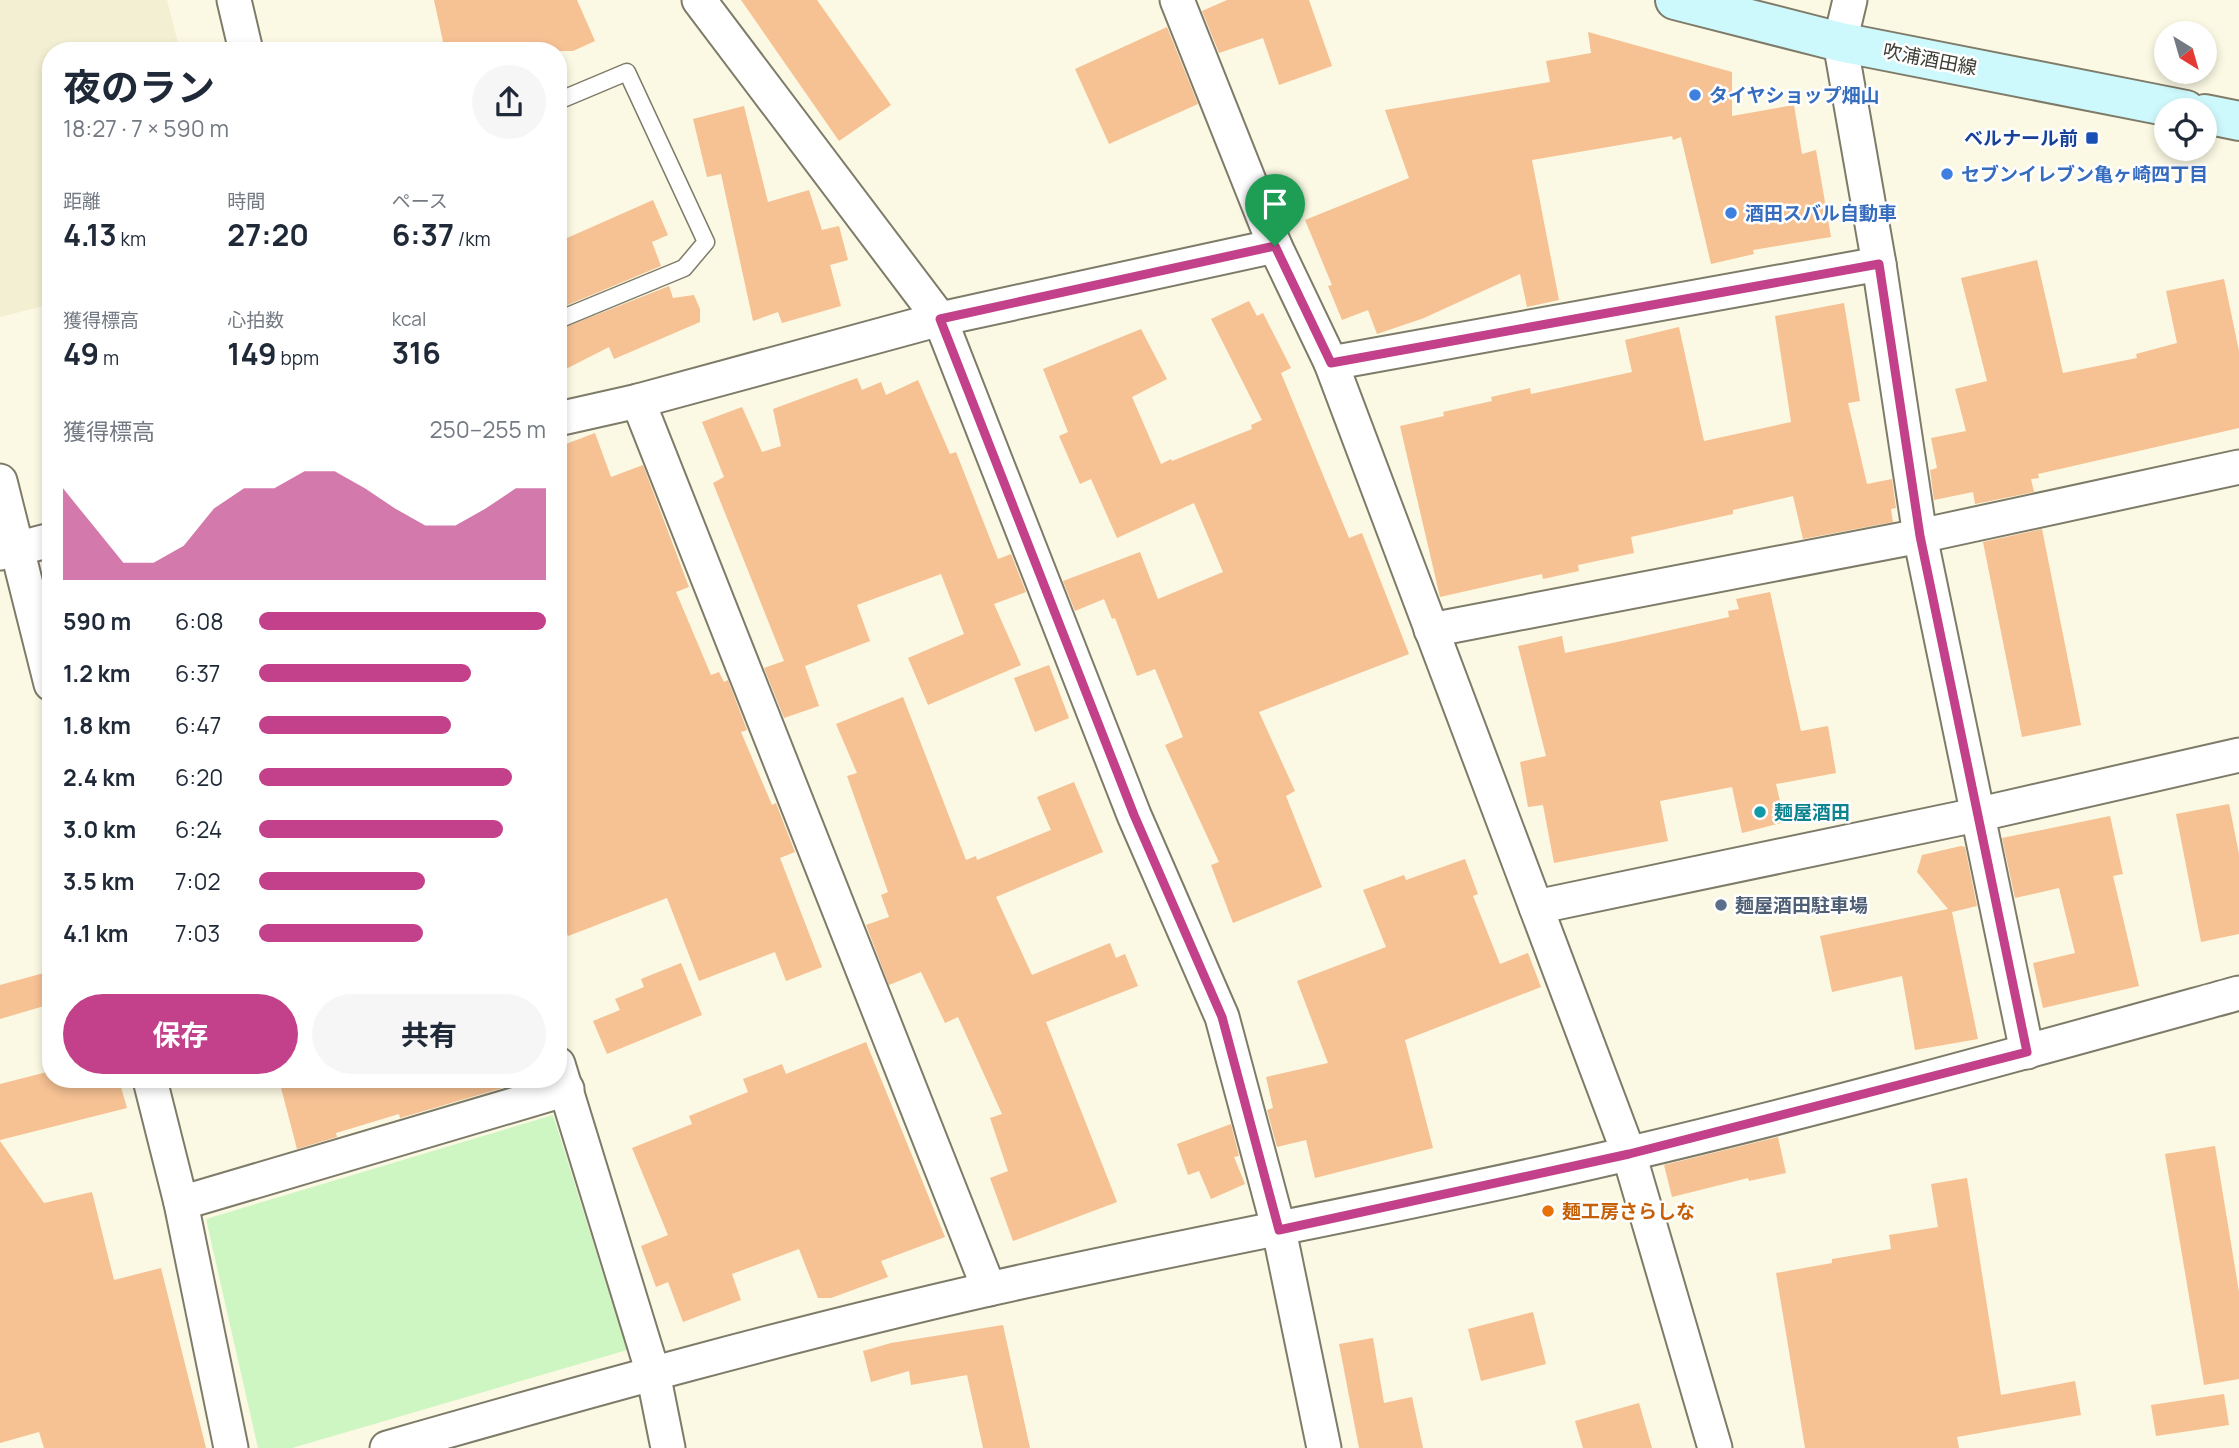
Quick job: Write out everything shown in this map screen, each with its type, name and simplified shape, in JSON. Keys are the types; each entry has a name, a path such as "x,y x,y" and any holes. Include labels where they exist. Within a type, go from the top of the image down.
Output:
{"main road":[{"name":"吹浦酒田線","path":"1675,0 1840,42 2154,104"},
{"path":"2217,116 2239,121"}],"street":[{"path":"234,0 244,42"},
{"path":"699,0 940,319 1134,815 1222,1017 1279,1230 1324,1448"},
{"path":"1177,0 1275,246 1331,363 1629,1154 1715,1448"},
{"path":"1850,0 1840,42 1879,264 1920,536 2027,1052"},
{"path":"567,417 638,401 940,319 1275,246"},
{"path":"1331,363 1879,264"},
{"path":"638,401 989,1289"},
{"path":"1432,631 1920,536 2239,467"},
{"path":"0,481 8,551 42,656"},
{"path":"8,551 42,542"},
{"path":"1536,907 1976,815 2239,755"},
{"path":"387,1448 653,1373 989,1289 1279,1230 1629,1154 2027,1052 2239,993"},
{"path":"152,1088 181,1203 231,1448"},
{"path":"181,1203 530,1088"},
{"path":"566,1088 653,1373 668,1448"}],"lane":[{"path":"567,96 627,72 706,242 684,268 567,316"}],"shaded area":[{"path":"0,0 167,0 178,42 42,42 42,306 0,317"}],"green space":[{"path":"553,1115 627,1350 292,1448 258,1448 206,1219"}],"building":[{"path":"434,0 577,0 595,41 573,51 567,51 567,42 443,42"},
{"path":"741,0 817,0 891,105 839,141"},
{"path":"1227,0 1309,0 1332,66 1279,85 1263,38 1219,53 1202,11"},
{"path":"1167,27 1198,104 1109,144 1075,69"},
{"path":"1588,32 1732,72 1732,116 1794,105 1802,154 1816,150 1831,237 1753,250 1754,254 1711,264 1681,137 1673,140 1672,136 1532,160 1559,300 1527,307 1520,274 1424,318 1377,334 1368,310 1342,320 1328,286 1332,285 1305,220 1409,178 1385,110 1550,82 1546,61 1591,53"},
{"path":"744,106 768,202 809,190 822,230 839,226 848,260 830,265 841,306 782,323 778,312 753,321 721,174 707,177 693,119"},
{"path":"653,200 668,235 652,242 661,266 567,305 567,238"},
{"path":"2037,260 2063,373 2137,358 2136,354 2177,343 2166,291 2224,279 2239,351 2239,428 2038,474 2039,478 2031,479 2034,492 1975,504 1973,492 1934,500 1930,470 1937,468 1931,438 1966,431 1955,389 1987,381 1961,278"},
{"path":"669,286 673,298 694,295 700,309 700,322 614,359 609,347 567,368 567,326"},
{"path":"1249,301 1257,316 1263,313 1291,368 1281,373 1349,538 1362,533 1409,654 1259,712 1295,791 1286,796 1322,887 1233,923 1211,865 1219,862 1165,745 1183,737 1155,669 1137,676 1115,618 1112,619 1104,599 1075,611 1063,581 1140,552 1158,599 1223,572 1194,503 1117,538 1091,479 1080,484 1059,436 1068,432 1043,369 1141,329 1167,379 1132,397 1161,464 1171,459 1172,461 1252,429 1251,425 1262,420 1211,319"},
{"path":"1844,303 1860,401 1848,403 1867,484 1892,479 1896,508 1891,509 1893,522 1803,539 1793,496 1733,510 1733,514 1631,537 1634,553 1578,565 1579,571 1543,579 1542,574 1440,597 1400,426 1444,416 1443,412 1492,401 1491,397 1530,388 1531,394 1632,372 1625,340 1679,327 1704,441 1791,422 1775,316"},
{"path":"857,378 862,390 881,382 886,395 918,380 950,454 956,452 998,559 1011,554 1026,592 994,604 1021,665 928,705 908,658 964,634 941,574 857,605 870,641 805,666 819,706 784,718 764,668 784,661 713,483 724,477 702,422 742,407 762,452 781,446 773,409"},
{"path":"595,433 611,477 643,465 689,587 676,592 711,675 719,672 724,682 728,680 747,730 741,732 772,805 776,803 795,852 780,858 822,967 786,981 775,952 699,981 667,898 568,936 567,444"},
{"path":"2042,529 2081,725 2022,737 1983,542"},
{"path":"1770,592 1801,731 1828,726 1836,773 1776,784 1785,822 1742,833 1732,787 1660,801 1668,841 1554,863 1543,805 1528,807 1520,762 1546,756 1518,646 1562,636 1565,653 1617,642 1729,617 1728,611 1739,609 1736,599"},
{"path":"1049,665 1069,718 1035,732 1014,678"},
{"path":"903,697 966,860 976,856 977,860 1051,830 1037,797 1074,782 1103,852 996,897 1032,975 1110,943 1116,958 1125,954 1138,986 1046,1022 1117,1202 1013,1241 990,1178 1008,1171 990,1118 1002,1114 958,1017 945,1023 921,972 889,985 866,925 889,917 881,895 888,892 847,776 857,773 836,724"},
{"path":"2229,804 2239,854 2239,934 2201,942 2176,814"},
{"path":"2110,816 2123,874 2113,876 2139,986 2043,1008 2033,963 2075,953 2059,888 2015,898 2002,838"},
{"path":"1965,847 1977,906 1952,912 1978,1039 1915,1050 1902,976 1832,992 1820,936 1948,909 1917,872 1922,855"},
{"path":"1465,859 1478,894 1473,896 1500,964 1528,953 1541,987 1405,1040 1433,1148 1315,1178 1306,1140 1277,1147 1267,1110 1273,1108 1266,1077 1328,1063 1297,981 1386,947 1363,890 1404,875 1406,880"},
{"path":"681,963 702,1015 607,1054 593,1021 620,1010 615,999 644,987 641,979"},
{"path":"42,973 42,1007 0,1019 0,985"},
{"path":"866,1042 945,1237 881,1261 888,1277 831,1298 818,1298 799,1249 732,1274 741,1300 683,1322 668,1282 656,1287 641,1246 668,1235 632,1148 692,1124 689,1116 748,1092 743,1079 782,1064 786,1074"},
{"path":"42,1073 42,1088 121,1088 127,1108 0,1140 0,1084"},
{"path":"281,1088 503,1088 400,1118 399,1114 336,1133 337,1137 297,1149"},
{"path":"1231,1124 1239,1156 1234,1157 1245,1184 1211,1199 1199,1171 1188,1175 1177,1144"},
{"path":"1778,1137 1786,1173 1749,1181 1748,1178 1672,1197 1664,1165"},
{"path":"0,1141 44,1203 92,1192 114,1280 161,1268 206,1448 44,1448 39,1432 0,1443"},
{"path":"2215,1146 2239,1292 2239,1379 2204,1385 2165,1154"},
{"path":"1967,1178 2001,1395 2075,1381 2081,1415 1957,1437 1959,1448 1805,1448 1776,1273 1832,1263 1832,1259 1891,1249 1889,1235 1938,1227 1931,1184"},
{"path":"1533,1312 1546,1364 1481,1381 1468,1329"},
{"path":"1003,1325 1030,1448 983,1448 967,1375 911,1385 909,1371 871,1382 863,1351 891,1343"},
{"path":"1373,1338 1384,1403 1412,1397 1423,1448 1359,1448 1339,1344"},
{"path":"2224,1394 2229,1425 2156,1436 2151,1405"},
{"path":"1639,1403 1652,1448 1583,1448 1575,1421"}],"place":[{"name":"タイヤショップ畑山","path":"1695,95"},
{"name":"ベルナール前","path":"2092,138"},
{"name":"セブンイレブン亀ヶ崎四丁目","path":"1947,174"},
{"name":"酒田スバル自動車","path":"1731,213"},
{"name":"麺屋酒田","path":"1760,812"},
{"name":"麺屋酒田駐車場","path":"1721,905"},
{"name":"麺工房さらしな","path":"1548,1211"}],"route":[{"path":"1275,246 1331,363 1879,264 1920,536 2027,1052 1629,1154 1279,1230 1222,1017 1134,815 940,319 1275,246"}]}
